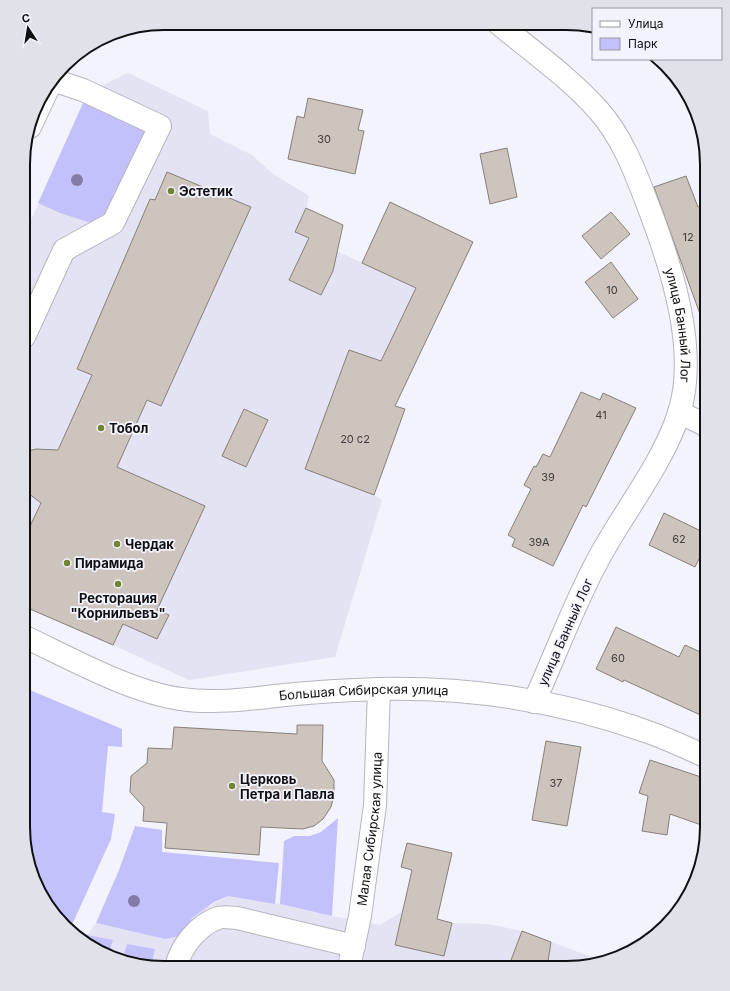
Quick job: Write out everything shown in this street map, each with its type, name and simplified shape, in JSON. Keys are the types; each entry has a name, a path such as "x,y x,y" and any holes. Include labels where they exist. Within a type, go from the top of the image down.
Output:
{"street":[{"name":"улица Банный Лог","path":"506,30 564,78 599,111 612,128 636,176 658,233 680,307 685,363 684,385 679,412 670,436 599,558 534,702"},
{"path":"30,324 64,250 113,223 160,126 83,90 58,83"},
{"path":"679,412 700,422"},
{"name":"Большая Сибирская улица","path":"30,639 128,685 180,699 225,701 304,693 379,689 447,690 492,695 592,714 648,732 700,754"},
{"name":"Малая Сибирская улица","path":"350,961 360,916 375,805 379,689"},
{"path":"179,961 186,946 198,930 219,918 237,918 354,946"}],"shaded area":[{"path":"128,73 208,111 210,134 252,155 272,173 309,196 306,208 296,232 388,275 417,213 445,229 409,371 349,350 305,469 374,495 382,500 335,657 189,680 30,609 30,222 84,101 103,85"},
{"path":"228,896 280,904 380,925 403,911 452,923 489,924 522,931 594,958 575,961 164,961 147,960 113,951 87,936 96,923 165,939 190,924 192,918 204,909"}],"green space":[{"path":"84,101 147,131 110,214 94,224 60,213 38,203"},
{"path":"30,690 122,729 122,747 108,746 102,812 115,814 111,839 72,924 63,915 44,886 37,870 33,853 30,836"},
{"path":"338,818 332,916 280,904 284,841 294,836 310,836 321,832"},
{"path":"135,826 162,830 162,852 279,863 275,904 228,896 214,902 192,918 190,924 179,936 165,939 96,923 119,870"},
{"path":"87,936 113,940 110,950 105,947"},
{"path":"127,944 155,949 152,960 124,954"}],"building":[{"path":"308,98 363,110 358,130 364,131 355,174 288,159 297,116 304,118"},
{"path":"507,148 517,197 490,204 480,154"},
{"name":"Тобол","path":"167,172 251,207 161,406 147,400 117,467 205,506 157,610 169,615 157,639 123,624 113,645 30,609 30,526 41,503 30,495 30,450 36,449 58,450 92,375 77,369 150,199 155,200"},
{"path":"686,176 698,207 700,206 700,314 654,187"},
{"path":"390,202 473,242 395,406 405,409 374,495 305,469 349,350 381,361 416,288 362,263"},
{"path":"306,208 343,225 333,271 321,295 289,280 309,238 295,232"},
{"path":"611,212 630,234 601,259 582,236"},
{"path":"611,262 638,299 613,318 585,282"},
{"path":"581,392 600,400 603,393 636,408 586,507 583,505 553,566 512,546 515,539 508,535 531,489 524,485 534,466 536,467 543,454 550,457"},
{"path":"244,409 268,420 246,467 222,456"},
{"path":"664,513 700,531 700,557 695,567 649,545"},
{"path":"616,627 679,657 685,645 700,652 700,715 624,680 623,682 596,669"},
{"name":"Церковь Петра и Павла","path":"297,725 323,725 322,761 334,780 334,795 331,807 323,819 314,826 303,829 261,827 259,855 165,848 167,823 143,821 144,807 130,792 131,776 147,763 148,748 172,749 174,727 297,734"},
{"path":"546,741 581,747 567,826 532,820"},
{"path":"650,760 700,777 700,825 670,814 667,835 642,831 648,796 639,793"},
{"path":"407,843 452,853 437,919 452,923 444,956 395,945 412,870 401,867"},
{"path":"522,931 551,942 548,961 511,961"}],"place":[{"name":"Эстетик","path":"171,191"},
{"name":"Тобол","path":"101,428"},
{"name":"Чердак","path":"117,544"},
{"name":"Пирамида","path":"67,563"},
{"name":"Ресторация \"Корнильевъ\"","path":"118,584"},
{"name":"Церковь Петра и Павла","path":"232,786"}]}
